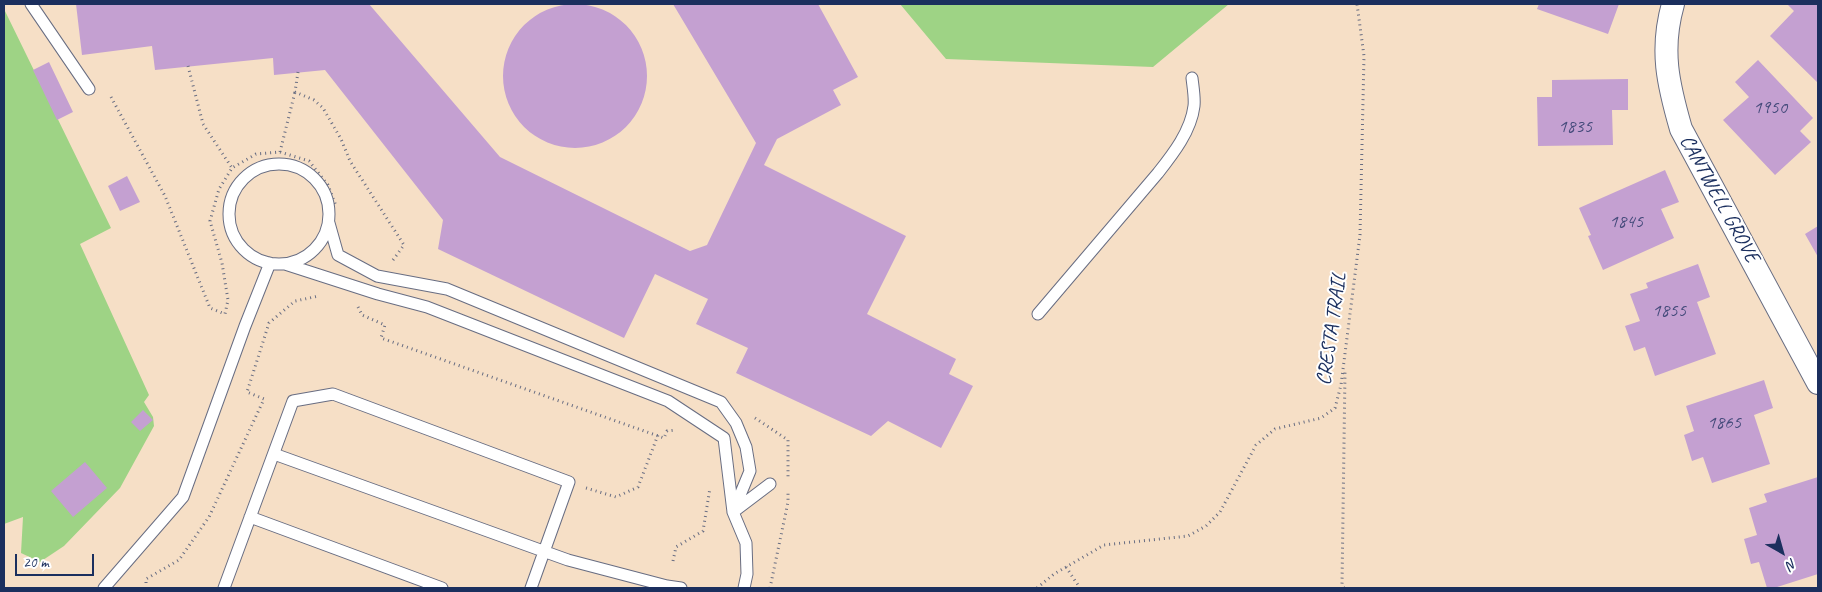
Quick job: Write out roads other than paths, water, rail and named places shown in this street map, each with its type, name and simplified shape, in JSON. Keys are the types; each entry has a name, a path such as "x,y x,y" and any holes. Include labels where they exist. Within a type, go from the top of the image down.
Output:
{"street":[{"name":"CANTWELL GROVE","path":"1673,4 1667,25 1666,62 1680,129 1818,382"}],"lane":[{"path":"31,4 89,89"},
{"path":"1038,314 1176,150 1187,128 1194,106 1192,78"},
{"path":"285,264 301,259 314,250 324,238 329,222 330,207 325,192 316,178 303,169 288,164 270,164 254,170 241,181 232,196 229,214 232,231 240,246 253,257 270,263 285,264 378,294 427,307 668,401 724,438 734,512 746,543 747,574 744,588"},
{"path":"329,222 338,255 377,276 447,289 721,402 736,423 746,448 750,471 734,512"},
{"path":"104,588 183,497 270,263"},
{"path":"224,588 293,401 333,394 569,482 546,551 531,588"},
{"path":"274,454 568,560 666,586 681,588"},
{"path":"734,512 770,484"},
{"path":"250,517 442,588"}]}
